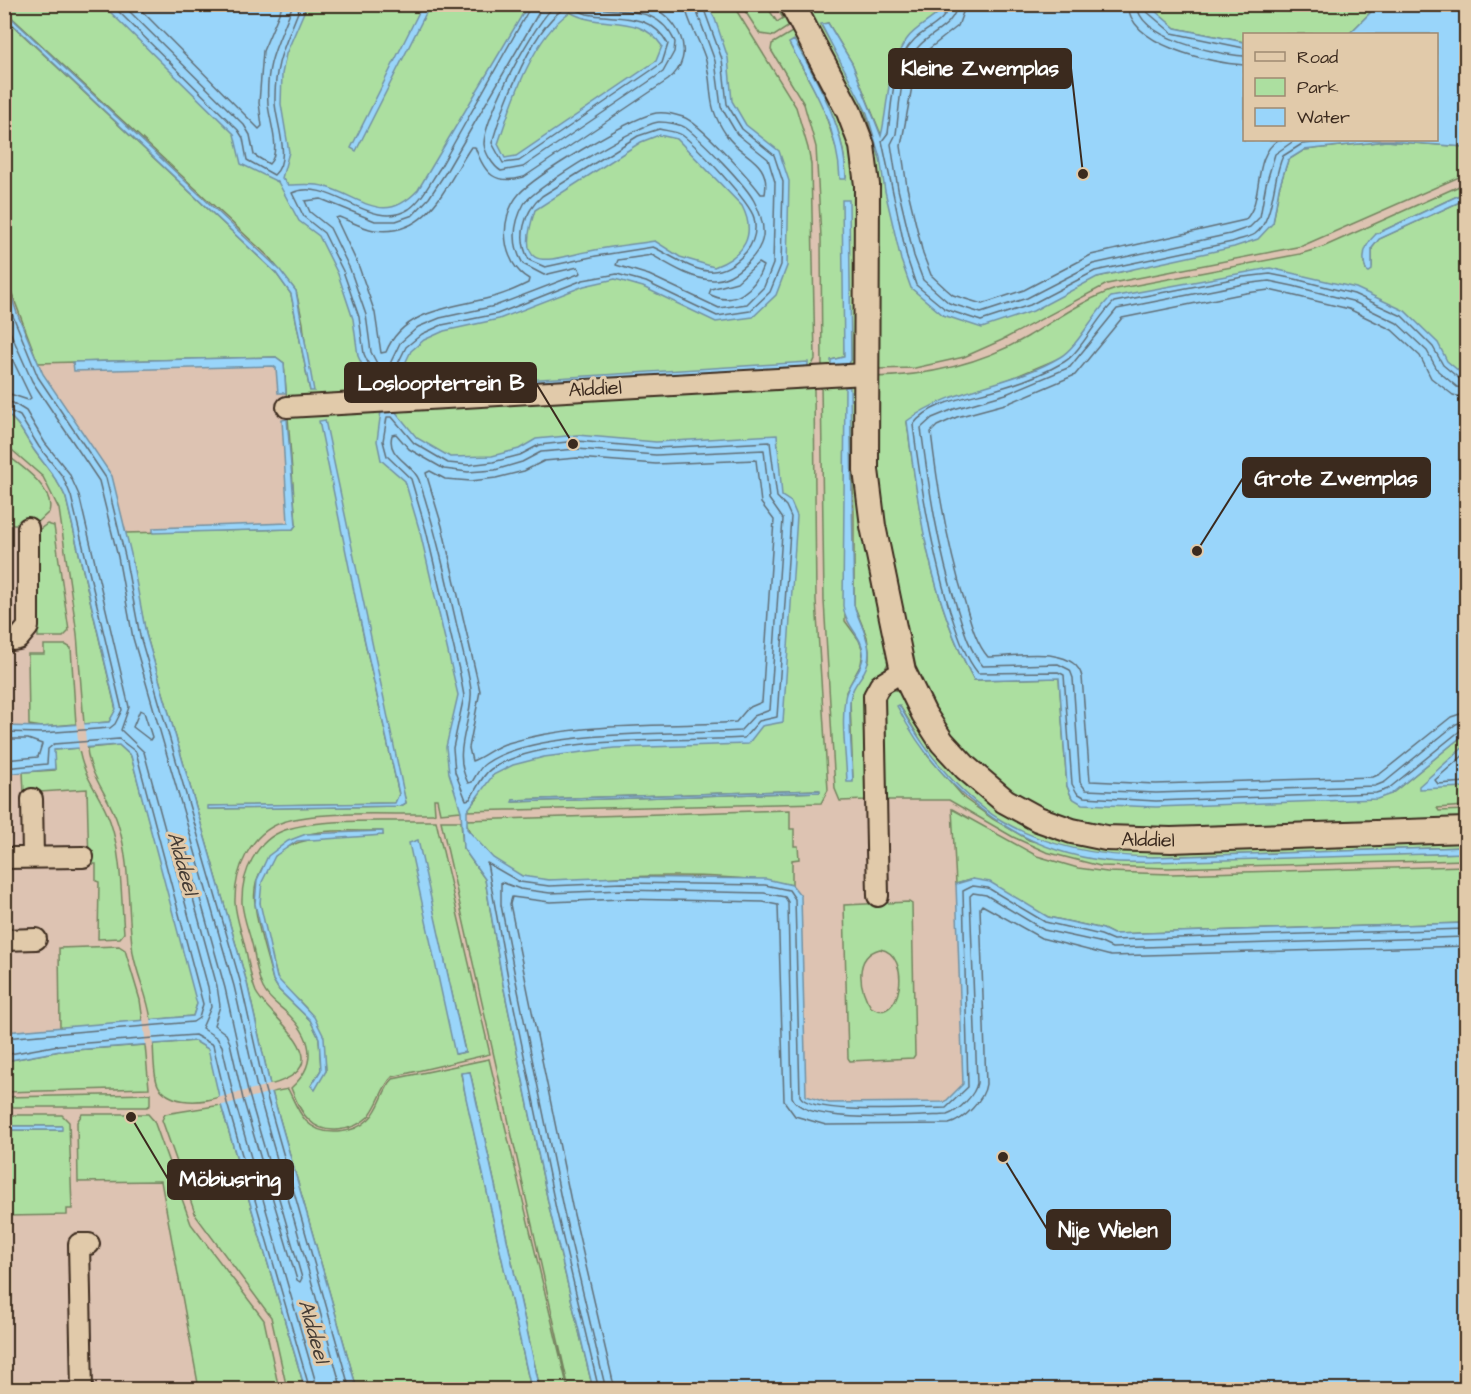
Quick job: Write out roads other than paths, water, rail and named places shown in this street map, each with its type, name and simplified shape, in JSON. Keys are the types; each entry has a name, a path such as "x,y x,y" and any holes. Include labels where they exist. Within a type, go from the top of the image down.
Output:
{"street":[{"name":"Alddiel","path":"792,4 840,91 862,146 867,185 866,470 892,629 903,671 924,714 942,742 966,768 1005,801 1038,819 1072,831 1106,838 1171,840 1467,830"},
{"name":"Alddiel","path":"287,407 867,374"},
{"path":"4,641 18,639 28,627 28,528"},
{"path":"878,896 874,696 880,685 903,671"},
{"path":"32,799 33,857"},
{"path":"4,858 83,857"},
{"path":"4,940 36,939"},
{"path":"82,1389 79,1244 89,1244"}],"water":[{"path":"423,4 430,5 356,151 351,148"},
{"path":"1147,4 1175,28 1243,42 1243,141 1386,141 1304,150 1288,160 1279,188 1273,223 1258,239 1234,247 1097,277 1033,311 982,328 943,315 911,288 901,260 880,158 867,113 821,24 828,23 852,63 881,136 892,73 900,50 911,34 936,15 944,5"},
{"path":"103,5 307,5 286,54 282,74 281,104 289,152 282,178 288,185 322,186 384,208 406,201 418,190 528,5 707,5 715,19 728,58 732,101 746,125 779,151 789,181 787,266 776,295 753,317 716,322 643,287 615,279 584,286 499,319 444,331 424,340 411,351 390,395 390,405 417,438 450,457 492,456 519,449 536,439 577,435 656,442 777,435 782,496 791,502 797,516 783,722 762,726 748,744 614,748 544,757 513,765 493,775 467,811 467,829 493,858 522,876 549,880 622,877 766,879 792,885 801,896 806,1096 829,1103 945,1102 963,1084 956,884 973,879 990,882 1048,917 1103,929 1113,934 1466,923 1466,1389 593,1389 550,1211 503,984 485,879 463,848 461,811 449,773 446,747 458,695 420,532 405,481 381,460 377,441 383,396 369,380 358,356 353,319 338,274 319,236 299,221 278,182 241,164 234,134","holes":["570,12 594,20 643,29 662,46 656,61 516,156 505,158 498,144 525,72 545,38","659,135 677,139 742,206 746,216 748,235 740,251 714,267 680,257 655,241 551,259 540,259 533,255 529,246 529,232 535,210 641,142"]},
{"path":"1378,5 1466,5 1466,147 1386,141 1438,141 1438,33 1350,33"},
{"path":"4,11 280,270 296,291 314,391 310,391 291,294 276,273 5,17"},
{"path":"794,40 836,124 845,160 846,179 840,179 835,142 823,108 789,43"},
{"path":"1466,192 1466,199 1379,239 1372,248 1372,270 1369,272 1366,270 1365,250 1376,234"},
{"path":"842,200 849,200 851,360 847,367 831,367 831,360 844,357"},
{"path":"1270,268 1356,288 1405,311 1438,343 1447,361 1466,377 1466,733 1391,794 1377,799 1156,807 1082,804 1072,798 1067,786 1059,678 974,680 959,649 936,586 928,553 921,521 907,421 943,401 1041,367 1060,357 1073,346 1111,297"},
{"name":"Alddeel","path":"4,275 17,313 43,374 112,476 131,554 146,634 247,983 270,1085 357,1389 305,1389 221,1105 208,1049 195,1041 60,1051 5,1061 5,1032 193,1016 197,1004 131,756 119,745 54,750 55,769 5,774 5,726 42,727 109,722 116,709 66,498 56,479 18,425 5,413"},
{"path":"276,357 284,363 286,393 278,393 276,368 273,366 74,371 73,362"},
{"path":"808,362 808,368 429,392 428,386"},
{"path":"845,387 850,387 854,605 867,638 869,655 868,663 853,689 850,701 853,782 847,782 844,708 846,692 859,670 863,652 860,641 847,620 843,606"},
{"path":"287,419 296,525 293,529 153,533 153,528 288,523 282,420"},
{"path":"325,420 406,803 401,806 208,809 208,806 395,803 399,794 319,421"},
{"path":"899,705 922,742 947,774 973,800 1002,821 1034,837 1069,848 1153,857 1466,847 1466,853 1130,862 1072,855 1040,844 1010,829 982,810 934,763 914,736 897,706"},
{"path":"1466,745 1466,787 1419,789 1419,786"},
{"path":"820,790 820,792 512,802 513,800"},
{"path":"383,831 383,835 297,841 275,856 262,882 260,903 277,978 314,1017 324,1037 326,1071 315,1090 311,1086 321,1070 319,1038 310,1020 279,990 273,980 255,904 257,880 268,856 288,841 306,834"},
{"path":"418,840 465,1052 455,1054 409,843"},
{"path":"470,1072 540,1389 531,1389 466,1098 461,1073"},
{"path":"5,1126 62,1126 62,1130 5,1130"}],"place":[{"name":"Kleine Zwemplas","path":"1083,174"},
{"name":"Losloopterrein B","path":"573,444"},
{"name":"Grote Zwemplas","path":"1197,551"},
{"name":"Möbiusring","path":"131,1117"},
{"name":"Nije Wielen","path":"1003,1157"}]}
